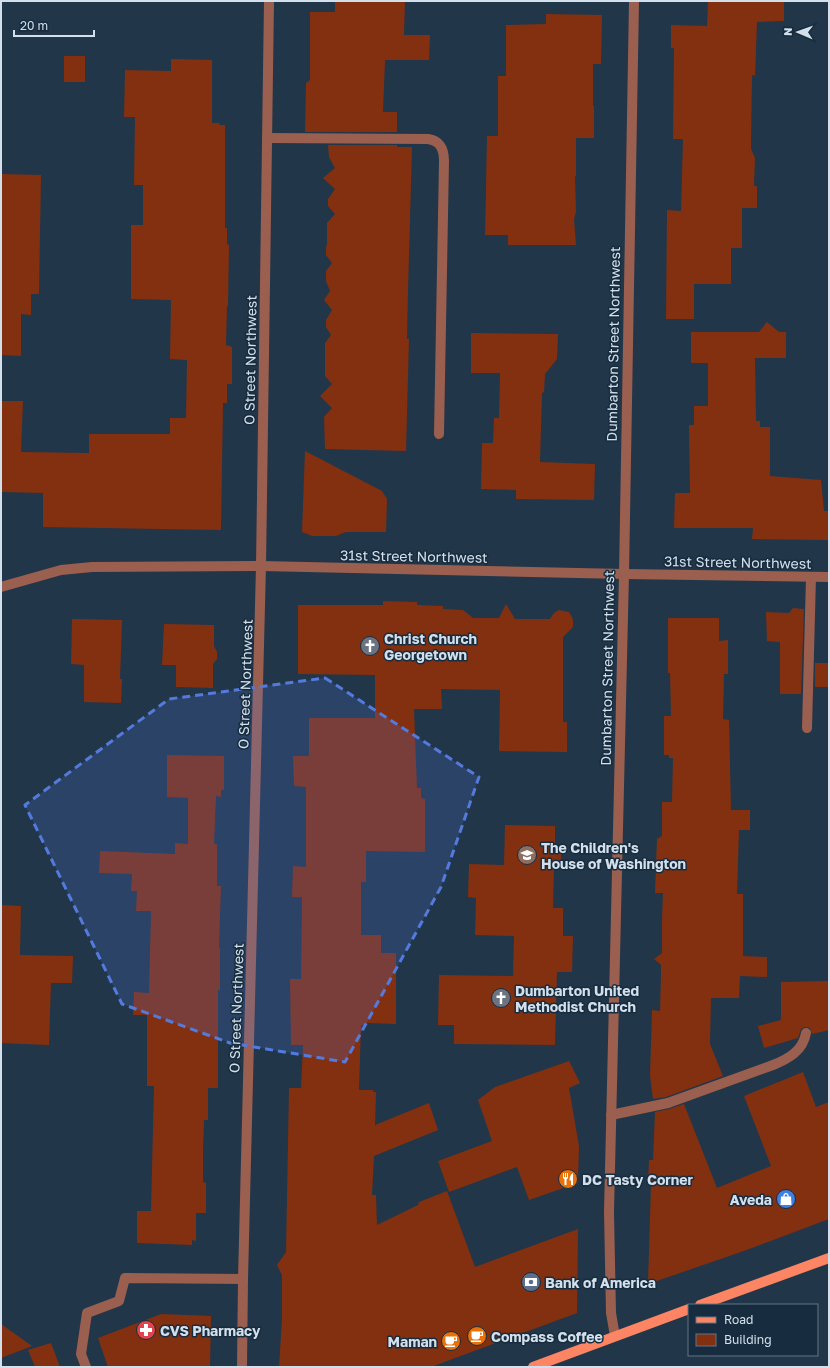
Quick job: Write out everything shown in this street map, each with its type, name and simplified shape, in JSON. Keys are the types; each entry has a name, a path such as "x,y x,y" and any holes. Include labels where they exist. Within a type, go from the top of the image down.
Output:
{"main road":[{"path":"703,1304 829,1258"},
{"path":"533,1367 688,1309"}],"street":[{"name":"O Street Northwest","path":"242,1367 262,566 269,1"},
{"name":"Dumbarton Street Northwest","path":"615,1336 610,1298 609,1212 624,574 634,1"},
{"path":"267,138 428,139 432,140 443,149 444,169 439,434"},
{"name":"31st Street Northwest","path":"1,587 61,570 75,568 262,566 829,577"},
{"path":"807,728 811,577"},
{"path":"611,1115 668,1103 785,1060 803,1044 806,1033"},
{"path":"86,1367 81,1354 88,1313 119,1301 125,1278 243,1280"}],"highlighted area":[{"path":"325,678 479,777 441,887 345,1062 230,1043 122,1004 25,805 169,699"}],"building":[{"path":"405,1 404,35 430,35 429,60 385,60 383,112 397,112 397,132 305,132 306,83 310,80 310,12 335,12 335,2"},
{"path":"708,1 784,1 784,21 757,22 755,76 752,75 751,149 755,158 754,186 757,186 757,208 742,208 742,248 731,248 731,284 694,284 694,319 666,319 667,210 681,211 683,139 673,139 674,48 671,48 671,25 707,26"},
{"path":"546,14 602,15 601,64 593,64 594,138 576,138 576,212 574,219 576,245 508,245 508,235 485,235 487,136 498,136 498,76 506,76 506,25 546,24"},
{"path":"64,56 85,56 85,82 64,82"},
{"path":"171,59 212,60 212,123 220,123 219,125 225,125 225,228 227,228 227,244 229,245 226,345 232,347 232,384 227,384 227,403 223,403 221,530 43,527 43,493 1,492 1,401 23,401 21,452 89,453 89,434 170,434 170,418 186,418 187,360 170,359 171,300 131,299 131,225 143,225 143,185 134,185 135,117 124,117 125,70 171,71"},
{"path":"328,145 397,145 397,147 412,147 407,339 409,339 406,451 325,449 324,417 332,408 320,396 332,384 325,376 325,343 331,335 326,327 326,320 332,310 324,300 330,291 326,281 326,271 332,263 326,255 327,223 335,214 328,206 328,199 335,189 323,178 335,168 329,157"},
{"path":"1,174 41,175 39,294 31,294 31,315 21,314 21,356 1,355"},
{"path":"767,322 779,332 786,332 786,358 755,358 756,421 760,421 760,427 770,427 770,476 821,480 824,511 829,511 829,540 752,539 753,528 674,528 675,493 690,493 689,425 694,425 694,406 708,406 708,363 691,363 691,332 759,332"},
{"path":"471,333 558,334 557,359 545,374 544,392 542,393 540,462 595,464 594,500 516,499 516,490 481,489 482,443 493,443 494,418 499,418 500,373 471,373"},
{"path":"305,451 382,491 387,499 386,532 346,532 336,536 312,536 302,532"},
{"path":"383,601 417,602 417,605 443,606 443,609 463,610 473,618 499,618 506,604 515,619 550,619 554,613 559,610 569,612 573,619 573,627 563,637 563,722 567,722 567,752 499,751 500,690 441,689 442,709 414,709 417,788 421,788 421,798 425,799 425,852 366,851 366,882 361,882 361,935 381,935 381,953 396,953 396,1024 367,1023 367,1025 361,1025 359,1090 373,1090 373,1092 376,1092 375,1125 429,1103 438,1130 374,1156 372,1195 376,1195 377,1225 418,1205 419,1202 447,1191 475,1267 578,1229 577,1313 431,1367 279,1367 282,1319 282,1275 277,1265 286,1252 289,1088 301,1088 303,1045 291,1045 290,979 301,979 302,897 292,897 293,866 306,867 306,787 294,786 293,756 309,756 309,718 375,718 375,675 298,674 298,605 383,605"},
{"path":"793,608 804,609 801,694 780,694 780,642 767,641 766,612 789,613"},
{"path":"668,618 719,618 719,641 728,640 728,674 724,674 723,719 729,720 731,810 750,810 750,830 739,830 737,894 743,894 743,956 767,957 767,977 740,976 739,998 711,998 710,1044 723,1076 666,1097 653,1099 650,1076 652,1010 660,1011 661,975 661,965 654,959 662,953 663,893 655,893 657,839 662,836 662,802 672,802 673,758 669,758 669,755 664,755 664,716 671,716 670,673 668,673"},
{"path":"72,619 122,620 120,679 122,679 121,703 84,702 84,665 71,664"},
{"path":"164,624 214,625 214,646 217,652 217,659 213,664 213,688 176,687 176,665 162,665"},
{"path":"815,663 829,663 829,687 815,687"},
{"path":"167,755 224,756 224,790 221,790 221,797 216,796 214,844 217,844 217,886 221,886 219,948 220,990 218,990 218,1088 208,1088 208,1120 204,1120 203,1150 203,1182 206,1183 206,1213 196,1213 196,1241 192,1240 192,1245 137,1243 137,1211 151,1211 154,1086 147,1086 147,1015 133,1015 134,992 149,993 151,911 136,911 137,891 131,891 132,874 99,873 100,851 175,854 175,843 188,844 188,798 167,797"},
{"path":"505,825 555,826 555,845 561,845 561,865 554,865 553,908 563,908 563,936 573,936 572,972 557,972 555,1045 454,1044 454,1025 438,1025 439,975 513,976 514,936 475,935 476,898 468,897 469,864 504,865"},
{"path":"1,905 21,906 20,955 73,956 72,983 51,983 49,1045 1,1043"},
{"path":"829,981 829,1030 812,1034 810,1028 805,1027 801,1029 798,1038 764,1048 758,1026 781,1020 781,982"},
{"path":"569,1061 580,1083 569,1088 579,1146 578,1183 529,1200 517,1167 449,1192 438,1161 492,1141 478,1100 495,1087"},
{"path":"803,1072 816,1107 829,1102 829,1219 741,1252 648,1284 651,1183 648,1183 649,1160 653,1160 655,1112 684,1104 717,1188 771,1166 744,1096"},
{"name":"CVS Pharmacy","path":"161,1314 211,1316 210,1367 108,1367 98,1338"},
{"path":"1,1324 32,1346 1,1358"},
{"path":"51,1343 60,1367 35,1367 28,1350"}],"place":[{"name":"Christ Church Georgetown","path":"370,646"},
{"name":"The Children's House of Washington","path":"527,855"},
{"name":"Dumbarton United Methodist Church","path":"501,998"},
{"name":"DC Tasty Corner","path":"568,1179"},
{"name":"Aveda","path":"786,1199"},
{"name":"Bank of America","path":"531,1282"},
{"name":"CVS Pharmacy","path":"146,1330"},
{"name":"Compass Coffee","path":"477,1336"},
{"name":"Maman","path":"451,1341"}]}
